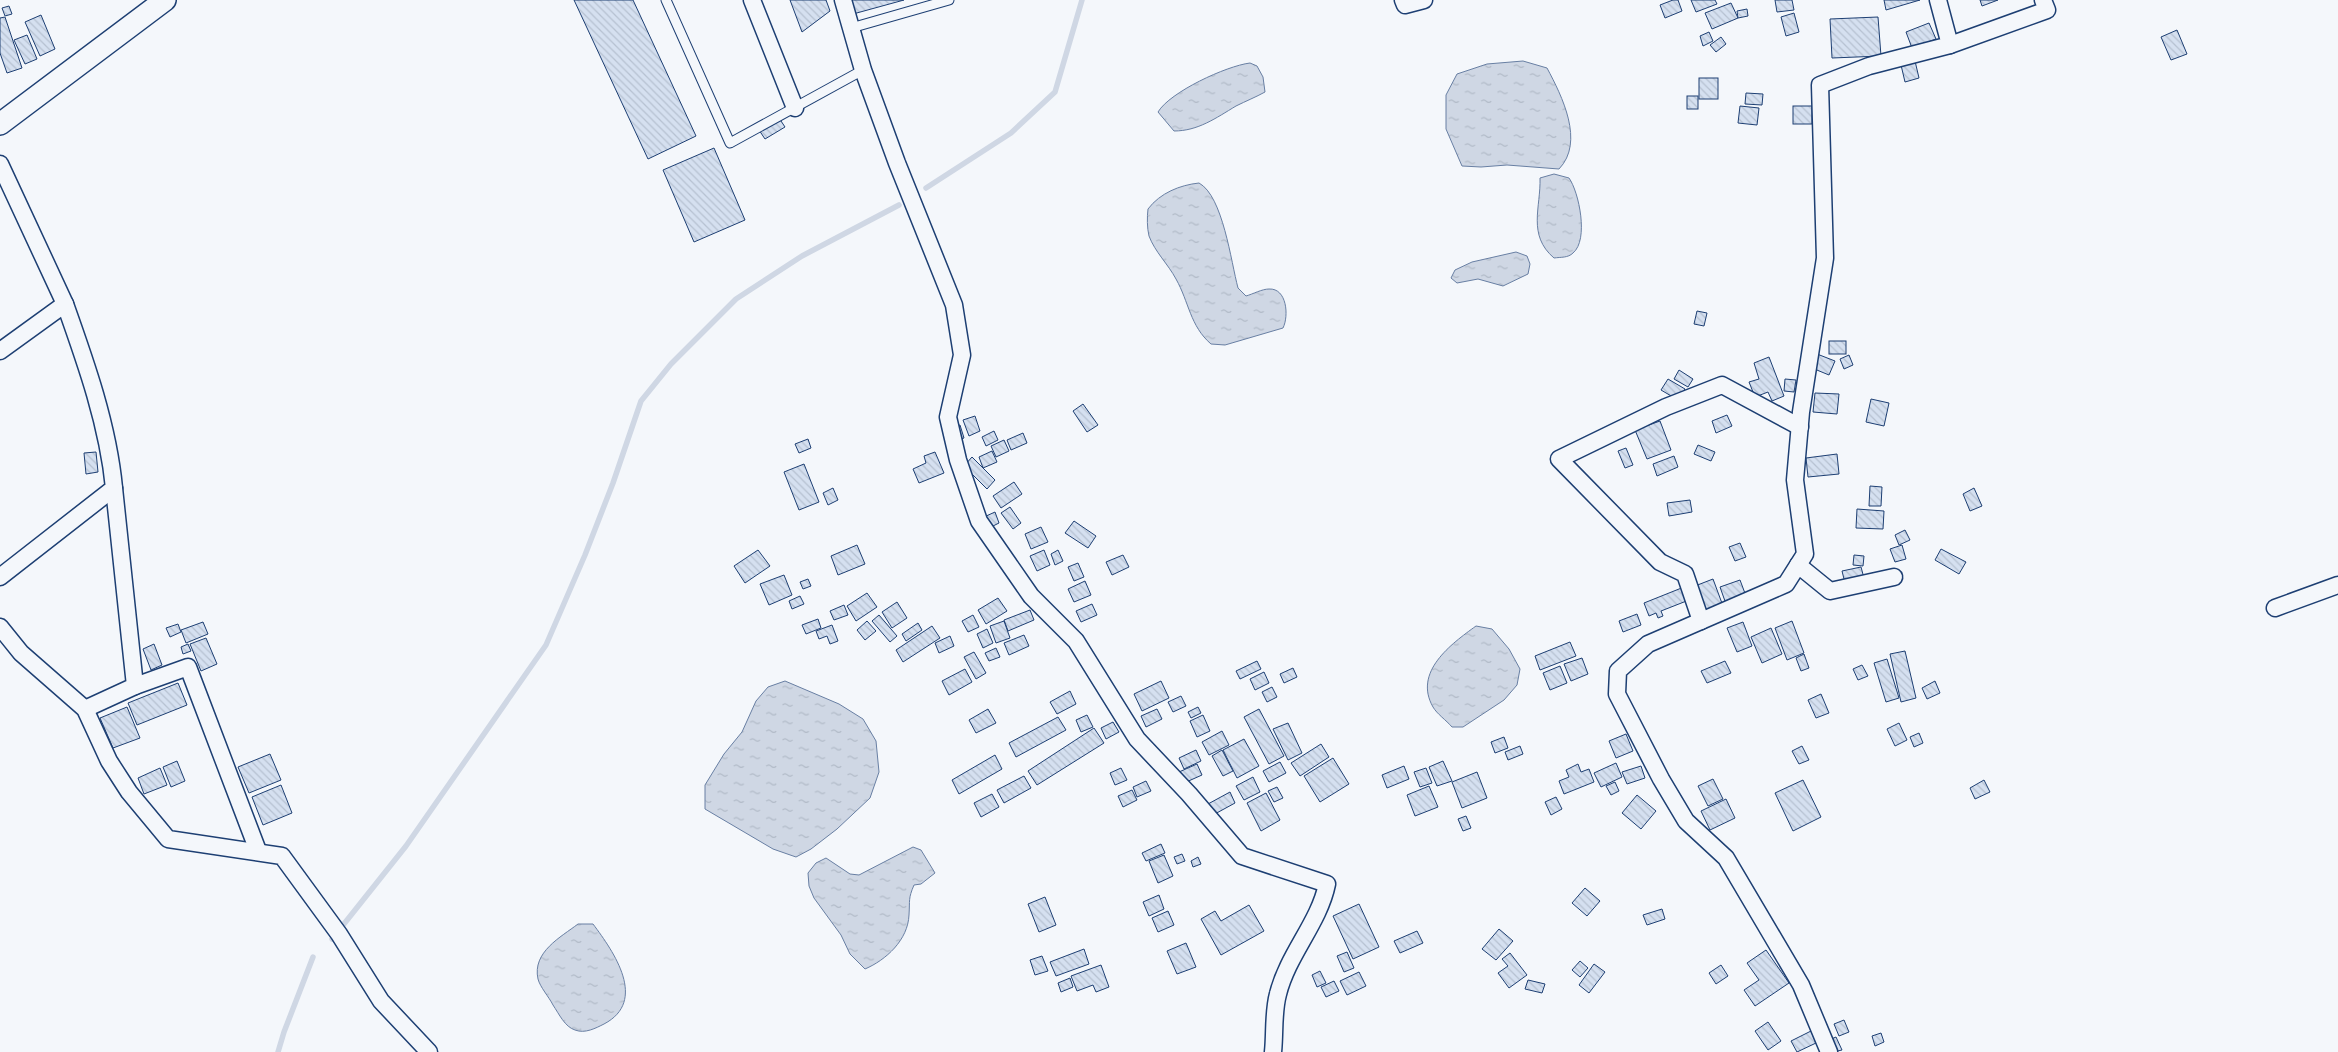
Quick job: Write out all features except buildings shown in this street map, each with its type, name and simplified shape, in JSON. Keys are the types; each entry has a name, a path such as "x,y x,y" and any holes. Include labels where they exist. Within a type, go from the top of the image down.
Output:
{"street":[{"path":"0,124 145,7 166,0"},
{"path":"752,0 795,108"},
{"path":"843,0 863,70 897,164 954,305 962,355 948,417 958,460 979,520 1031,596 1076,641 1137,739 1242,856 1328,884 1323,902 1298,946 1278,994 1273,1052"},
{"path":"1403,0 1405,6 1424,0"},
{"path":"1938,0 1950,45"},
{"path":"1829,1052 1801,985 1726,858 1686,821 1660,779 1617,694 1618,671 1648,644 1786,584 1806,554 1795,480 1800,427 1825,258 1820,85 1870,66 1950,45 2047,10 2043,0"},
{"path":"0,164 65,304 86,364 111,460 135,686"},
{"path":"0,351 65,304"},
{"path":"1701,620 1685,574 1660,562 1559,459 1666,407 1722,385 1800,427"},
{"path":"0,577 114,488"},
{"path":"1798,565 1830,591 1894,577"},
{"path":"2276,608 2338,585"},
{"path":"0,627 21,653 85,708 109,762 129,792 168,839 282,856 339,934 381,1001 429,1052"},
{"path":"85,708 135,686 188,667 258,851"}],"lane":[{"path":"666,0 730,143 863,70"},
{"path":"851,28 949,0"}],"water":[{"path":"1523,61 1547,68 1559,92 1571,133 1567,158 1559,169 1507,165 1462,166 1446,129 1446,95 1457,74 1487,64"},
{"path":"1250,63 1257,66 1263,77 1265,92 1262,94 1191,129 1174,131 1158,112 1164,104 1186,88 1227,69"},
{"path":"1554,174 1569,178 1576,194 1581,216 1581,238 1578,247 1567,257 1554,258 1546,249 1538,230 1540,178"},
{"path":"1199,183 1207,190 1220,215 1238,288 1246,296 1266,289 1275,290 1280,293 1286,310 1283,328 1225,345 1211,344 1198,329 1176,279 1149,236 1147,219 1148,209 1158,198 1178,188"},
{"path":"1516,252 1527,256 1530,264 1528,274 1503,286 1478,279 1457,283 1451,278 1455,270 1472,262"},
{"path":"1476,626 1492,629 1509,649 1520,669 1517,685 1504,700 1463,727 1452,727 1433,707 1428,694 1428,682 1431,671 1446,650"},
{"path":"785,681 839,704 863,719 876,741 879,772 870,798 837,829 811,849 796,857 773,849 705,809 705,785 724,754 742,732 756,701 768,687"},
{"path":"913,847 921,850 935,873 921,884 914,885 910,897 908,924 900,941 888,955 865,969 850,954 841,935 814,898 809,886 808,873 816,863 826,858 850,874 859,875"},
{"path":"578,924 593,924 601,935 617,962 623,976 625,990 624,1003 617,1014 601,1026 583,1031 571,1028 562,1020 538,979 537,969 539,961 549,946"}],"waterway":[{"path":"926,188 1011,133 1055,92 1082,0"},
{"path":"332,939 406,846 546,645 585,555 613,483 641,401 671,364 736,299 802,256 899,205"},
{"path":"278,1052 313,957"}]}
